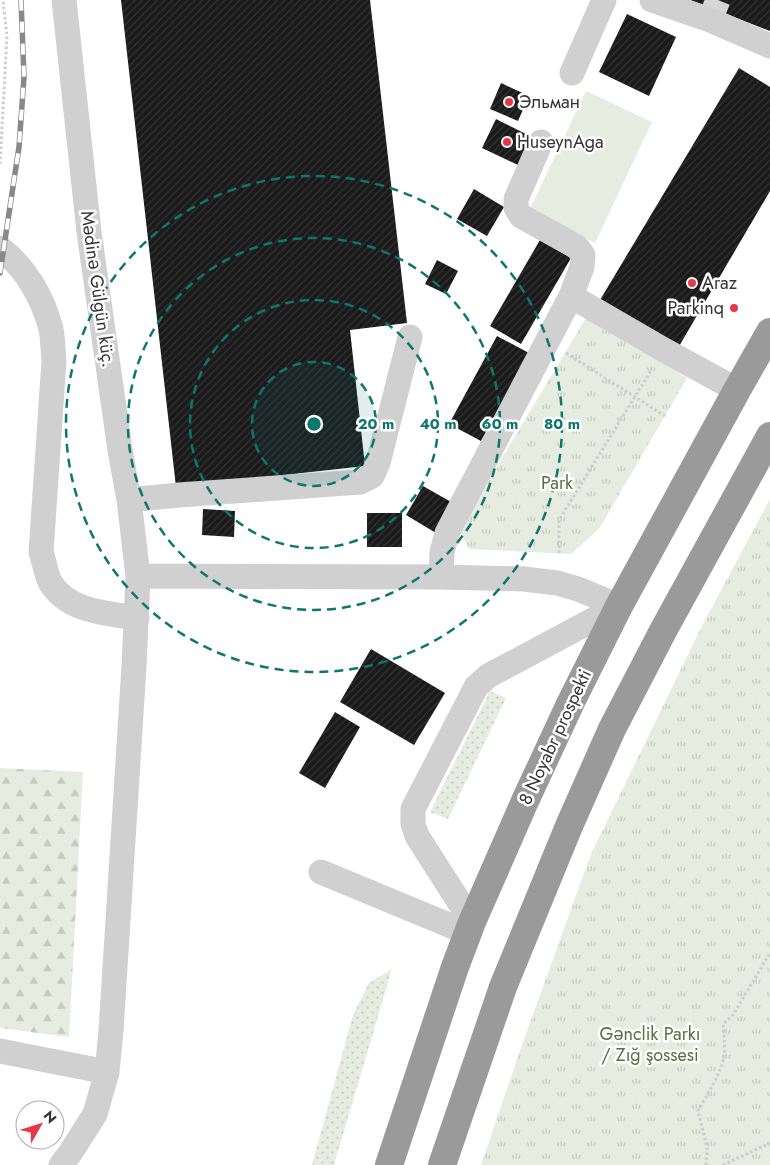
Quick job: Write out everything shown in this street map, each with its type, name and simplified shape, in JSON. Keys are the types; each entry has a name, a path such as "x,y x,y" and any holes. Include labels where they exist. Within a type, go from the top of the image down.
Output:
{"highway":[{"name":"8 Noyabr prospekti","path":"389,1165 470,927 562,720 618,606 770,332"},
{"path":"442,1165 503,986 569,826 608,738 664,629 770,436"}],"street":[{"name":"Mədinə Gülgün küç.","path":"61,1165 95,1114 107,1072 137,618 138,576 129,500 120,450 89,232 64,0"},
{"path":"572,73 604,0"},
{"path":"652,0 710,20 770,46"},
{"path":"441,577 442,552 447,533 571,296 582,267 583,254 577,247 521,216 516,208 516,199 541,142"},
{"path":"0,248 19,266 34,285 52,331 54,361 41,552 50,581 65,599 88,610 137,618"},
{"path":"571,296 737,390"},
{"path":"129,500 360,482 372,476 378,463 410,337"},
{"path":"138,576 524,579 557,583 578,589 618,606"},
{"path":"470,927 417,836 413,824 413,809 476,688 488,676 618,606"},
{"path":"321,872 470,927"},
{"path":"0,1051 107,1072"}],"path":[{"path":"0,164 7,36 3,0"},
{"path":"560,554 559,520 664,350"},
{"path":"566,352 665,416"},
{"path":"706,1165 707,1147 698,1111 718,1074 724,1058 723,1024 733,1015 770,953"},
{"path":"724,1165 770,1143"}],"green space":[{"path":"586,91 652,122 595,243 529,211"},
{"name":"Park","path":"587,316 687,378 599,529 571,554 469,549 459,530"},
{"name":"Gənclik Parkı / Zığ şossesi","path":"770,499 770,1165 481,1165 591,854 702,626"},
{"path":"490,691 506,698 448,819 430,812"},
{"path":"0,768 83,772 69,1037 0,1028"},
{"path":"392,969 334,1165 312,1165 353,1015 369,983"}],"building":[{"path":"121,0 370,0 407,323 350,330 365,466 176,487"},
{"path":"690,0 770,0 770,31"},
{"path":"627,14 676,37 649,96 599,72"},
{"path":"739,68 770,87 770,191 678,348 600,300"},
{"name":"Эльман","path":"501,83 529,96 518,121 490,109"},
{"name":"HuseynAga","path":"496,119 532,137 518,165 482,148"},
{"path":"474,189 504,207 487,236 457,219"},
{"path":"540,240 571,258 521,344 490,326"},
{"path":"437,260 458,271 446,294 425,284"},
{"path":"497,336 529,353 481,441 449,424"},
{"path":"423,486 453,503 436,533 406,515"},
{"path":"203,509 235,511 234,537 202,535"},
{"path":"367,513 402,513 402,547 367,547"},
{"path":"371,649 445,693 414,745 340,702"},
{"path":"335,712 360,727 325,788 299,773"}],"tunnel":[{"path":"710,20 718,0"}],"railway":[{"path":"0,273 19,147 24,77 21,0"}],"place":[{"name":"Эльман","path":"509,102"},
{"name":"HuseynAga","path":"507,142"},
{"name":"Araz","path":"692,283"},
{"name":"Parkinq","path":"734,308"}]}
